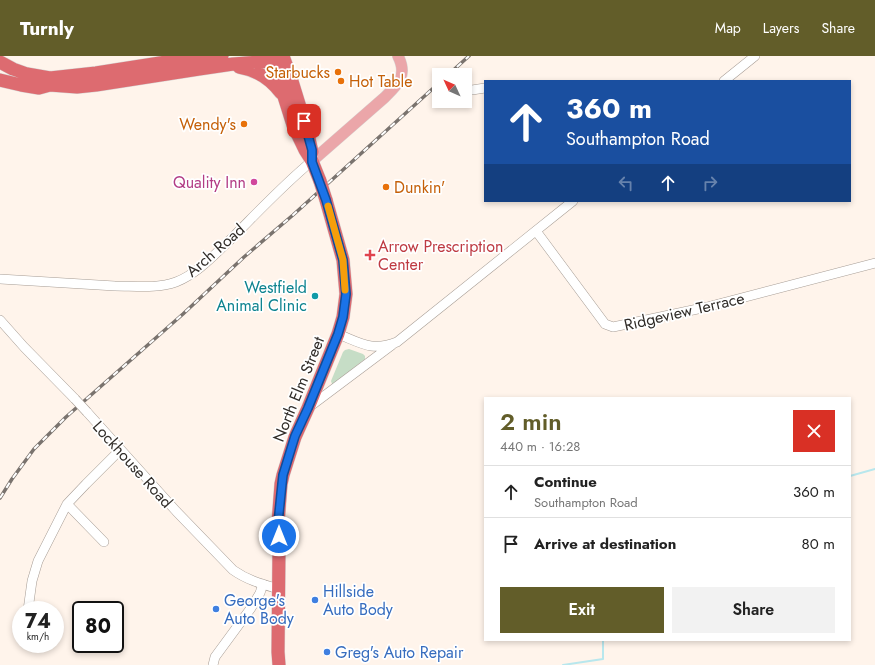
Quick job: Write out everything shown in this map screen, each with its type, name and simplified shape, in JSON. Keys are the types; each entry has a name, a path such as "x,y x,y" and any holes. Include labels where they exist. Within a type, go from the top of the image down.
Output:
{"highway":[{"path":"4,56 20,67 50,82"},
{"path":"0,69 6,73 77,87 96,85 222,61 279,57"},
{"path":"279,57 291,78 312,150 312,162"},
{"path":"279,57 286,101 293,125 312,162"},
{"path":"222,61 258,72 273,83 286,101"},
{"path":"0,62 14,69 50,82"},
{"path":"0,80 39,88 50,82"},
{"name":"North Elm Street","path":"279,665 278,523 283,475 295,436 338,334 343,317 346,294 343,260 320,181 312,162"}],"main road":[{"path":"312,162 384,98 396,85 403,70 398,56"}],"street":[{"path":"725,80 755,56"},
{"path":"472,90 484,88"},
{"name":"Arch Road","path":"0,278 92,285 158,286 176,282 191,274 207,262 298,173 312,162"},
{"path":"308,408 372,362 573,202"},
{"name":"Ridgeview Terrace","path":"536,231 605,324 613,327 707,307 875,263"},
{"name":"Lockhouse Road","path":"0,320 75,399 107,436 226,564 241,576 279,589"},
{"path":"338,334 370,346 387,346 397,342"},
{"path":"29,601 32,581 38,561 67,504 120,450"},
{"path":"67,504 104,542"},
{"path":"212,665 215,657 251,608 260,593 263,584"}],"green space":[{"path":"349,349 363,354 365,359 332,384 331,381 343,352"}],"waterway":[{"path":"851,476 875,469"},
{"path":"563,665 603,659 603,641"}],"railway":[{"path":"456,68 469,56"},
{"path":"0,498 34,449 66,417 183,314 244,257 293,215 432,89"}],"slow traffic":[{"path":"328,206 343,260 345,290"}],"place":[{"name":"Starbucks","path":"338,72"},
{"name":"Hot Table","path":"341,81"},
{"name":"Wendy's","path":"244,124"},
{"name":"Quality Inn","path":"254,182"},
{"name":"Dunkin'","path":"386,187"},
{"name":"Arrow Prescription Center","path":"370,255"},
{"name":"Westfield Animal Clinic","path":"315,296"},
{"name":"Hillside Auto Body","path":"315,600"},
{"name":"George's Auto Body","path":"216,609"},
{"name":"Greg's Auto Repair","path":"327,652"}],"route":[{"path":"279,536 278,523 283,475 295,436 338,334 343,317 346,294 343,260 320,181 312,162 312,150 304,121"}]}
